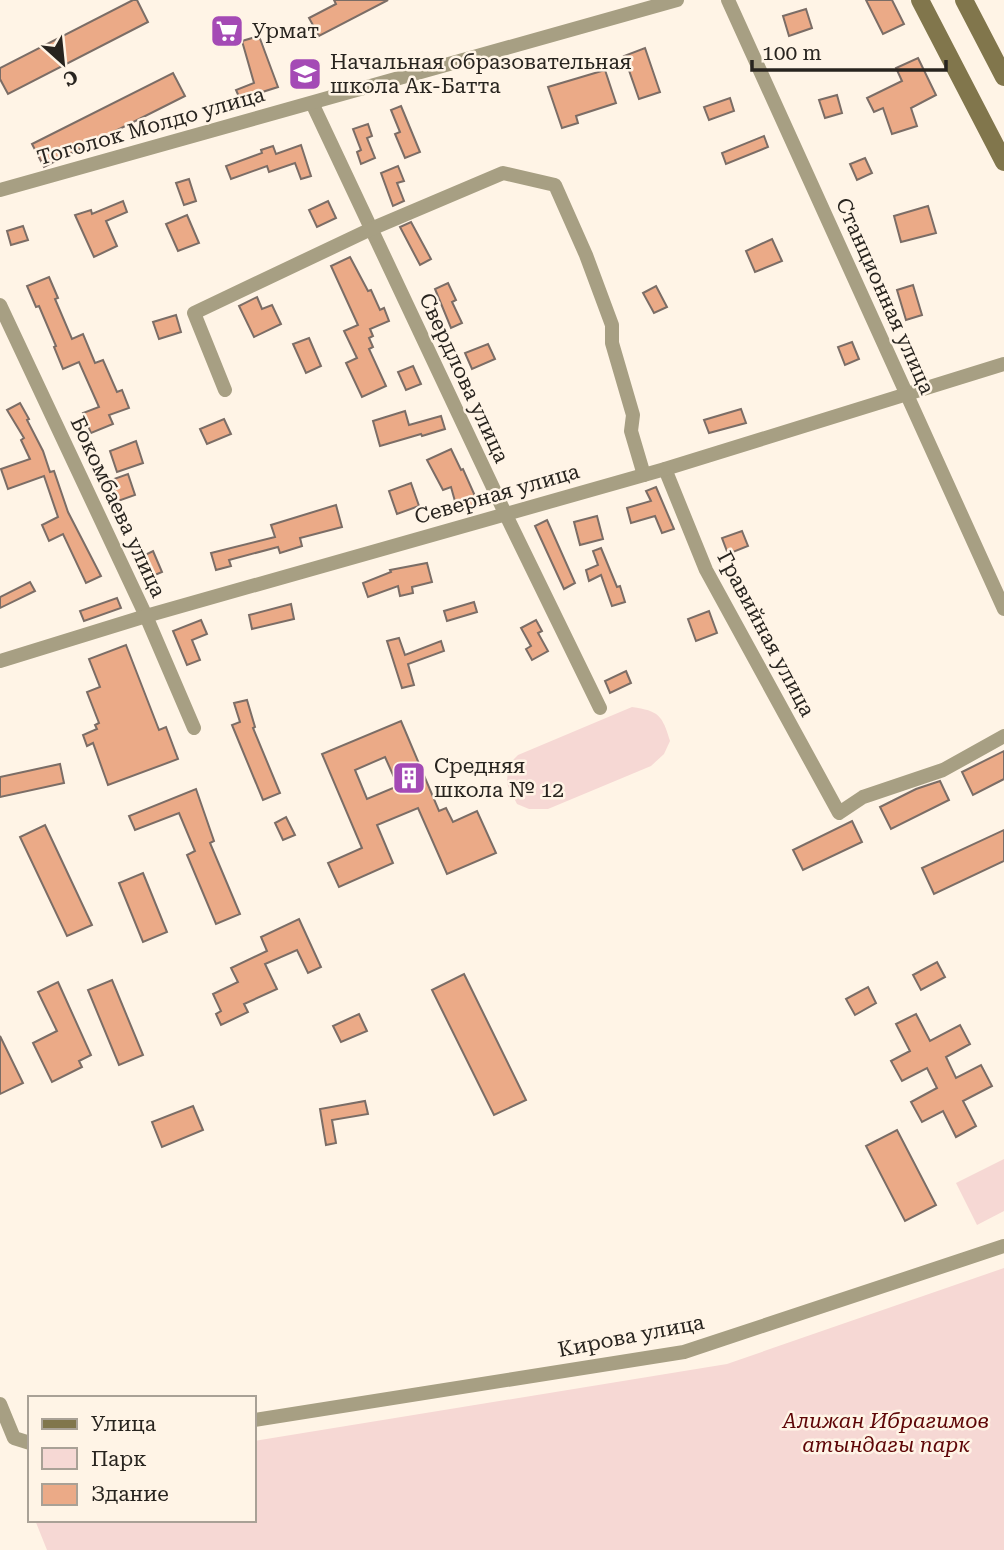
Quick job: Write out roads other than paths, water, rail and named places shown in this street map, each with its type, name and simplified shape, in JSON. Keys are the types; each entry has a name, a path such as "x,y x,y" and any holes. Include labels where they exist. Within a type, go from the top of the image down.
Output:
{"main road":[{"path":"920,0 1004,162"},
{"path":"964,0 1004,77"}],"street":[{"name":"Тоголок Молдо улица","path":"0,190 677,0"},
{"name":"Станционная улица","path":"728,0 1004,610"},
{"name":"Свердлова улица","path":"312,103 600,708"},
{"path":"225,390 194,313 371,229 503,173 555,185 586,255 612,325 612,344 633,415 631,431 644,475"},
{"name":"Бокомбаева улица","path":"0,305 146,616 194,728"},
{"name":"Северная улица","path":"0,661 146,616 665,470 1004,364"},
{"name":"Гравийная улица","path":"665,470 706,570 839,813 863,797 943,770 1004,736"},
{"name":"Кирова улица","path":"256,1420 684,1352 1004,1246"},
{"path":"0,1404 14,1438 28,1442"}],"place":[{"name":"Урмат","path":"227,31"},
{"name":"Начальная образовательная школа Ак-Батта","path":"305,74"},
{"name":"Средняя школа № 12","path":"409,778"}],"park label":[{"name":"Алижан Ибрагимов атындагы парк","path":"886,1433"}]}
